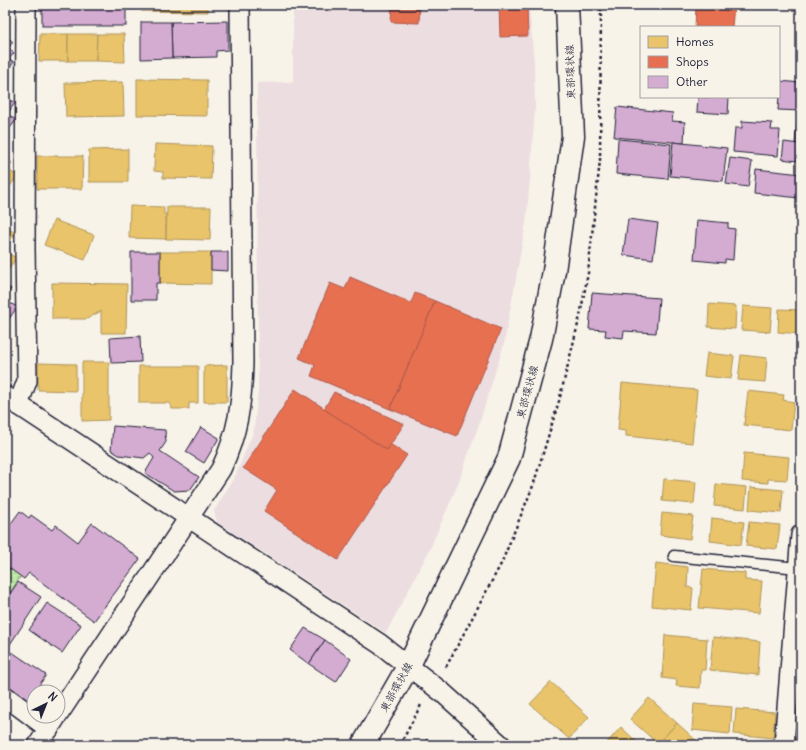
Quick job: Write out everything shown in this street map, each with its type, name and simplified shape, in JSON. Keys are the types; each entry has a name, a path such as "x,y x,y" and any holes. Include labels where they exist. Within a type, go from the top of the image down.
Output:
{"street":[{"path":"26,5 25,248 27,381 12,400 380,644 409,665 444,694 501,745"},
{"path":"66,704 221,469 238,426 243,396 240,5"},
{"name":"東部環状線","path":"363,745 409,665 509,458 541,339 554,271 573,136 567,5"},
{"path":"784,745 801,535"},
{"path":"5,696 26,706"},
{"path":"38,745 52,724"}],"lane":[{"path":"674,556 798,568"}],"shaded area":[{"path":"293,5 529,5 534,63 535,107 530,179 526,223 504,344 479,424 458,484 429,551 386,633 217,522 214,511 236,474 254,430 258,389 257,83 293,82"}],"green space":[{"path":"9,568 21,576 5,600 5,574"}],"building: Homes":[{"path":"141,5 208,5 208,12 141,11"},
{"path":"40,34 68,34 68,61 39,61"},
{"path":"68,34 97,34 96,61 68,61"},
{"path":"97,34 124,34 125,62 96,61"},
{"path":"137,79 207,80 207,116 137,115"},
{"path":"123,82 124,116 66,117 65,83"},
{"path":"155,144 212,146 211,179 163,178 163,172 154,171"},
{"path":"128,149 128,182 89,182 89,150"},
{"path":"37,156 83,156 82,189 37,189"},
{"path":"5,158 12,163 7,169 17,176 5,194"},
{"path":"130,206 164,207 164,214 166,214 166,239 129,238"},
{"path":"167,207 211,207 210,240 166,239"},
{"path":"54,220 94,235 85,260 44,245"},
{"path":"5,226 15,233 5,249"},
{"path":"5,251 16,258 9,269 5,266"},
{"path":"160,252 211,252 211,284 160,283"},
{"path":"52,283 127,284 126,333 101,333 101,311 87,319 52,319"},
{"path":"709,304 736,306 735,329 708,327"},
{"path":"743,306 772,308 770,332 741,330"},
{"path":"779,309 801,310 801,334 778,332"},
{"path":"707,353 734,356 731,379 704,376"},
{"path":"741,355 767,358 765,382 738,380"},
{"path":"82,362 109,362 109,420 82,421"},
{"path":"38,363 76,364 76,391 38,390"},
{"path":"227,365 227,402 204,402 204,366"},
{"path":"139,366 198,366 198,403 189,403 189,409 172,409 170,403 139,403"},
{"path":"622,383 697,390 692,443 626,436 626,431 618,430"},
{"path":"748,391 784,395 783,400 794,402 791,430 744,425"},
{"path":"744,453 789,457 787,480 768,479 768,483 742,481"},
{"path":"664,479 696,482 694,504 662,501"},
{"path":"716,484 747,487 745,509 714,506"},
{"path":"751,487 783,490 781,513 749,510"},
{"path":"662,513 693,516 690,539 660,535"},
{"path":"712,518 744,522 741,545 710,541"},
{"path":"749,522 780,525 777,549 746,546"},
{"path":"656,563 688,567 687,587 693,588 691,610 652,606"},
{"path":"703,569 745,573 745,580 762,581 759,613 699,608"},
{"path":"665,635 707,639 705,670 701,670 700,688 676,686 677,680 662,678"},
{"path":"713,637 760,642 758,675 710,670"},
{"path":"551,682 589,717 569,739 530,704"},
{"path":"649,698 677,723 658,744 630,719"},
{"path":"694,704 732,707 730,734 692,730"},
{"path":"736,709 775,712 773,738 734,734"},
{"path":"677,723 701,745 658,744"},
{"path":"621,727 640,745 605,745"},
{"path":"797,729 801,730 801,745 796,745"}],"building: Shops":[{"path":"392,5 420,5 419,23 391,22"},
{"path":"499,5 527,5 528,36 500,37"},
{"path":"696,5 734,6 732,26 695,26"},
{"path":"350,277 411,303 415,293 435,301 390,409 311,376 315,365 299,358 330,283 345,289"},
{"path":"435,301 501,329 457,436 390,409"},
{"path":"295,389 387,450 390,444 407,455 338,560 264,511 277,490 243,468"},
{"path":"334,392 404,424 387,450 324,409"}],"building: Other":[{"path":"42,5 126,5 126,26 42,26"},
{"path":"228,21 228,50 216,51 216,57 172,58 171,22"},
{"path":"141,22 171,22 172,58 141,59"},
{"path":"5,35 13,42 8,48 14,53 9,59 14,62 7,70 11,73 5,81"},
{"path":"780,81 801,83 801,111 778,110"},
{"path":"5,85 9,88 5,94"},
{"path":"5,97 15,103 7,114 16,120 5,135"},
{"path":"698,98 729,98 728,114 697,112"},
{"path":"617,107 673,113 672,121 685,122 684,143 614,137"},
{"path":"742,121 772,123 771,130 780,130 778,156 733,152 735,128 742,128"},
{"path":"797,124 801,125 801,145 795,144"},
{"path":"618,139 671,144 668,179 616,174"},
{"path":"673,142 727,148 723,181 670,176"},
{"path":"784,142 799,144 797,161 782,159"},
{"path":"730,158 752,161 748,187 726,184"},
{"path":"756,169 801,174 801,191 799,191 799,198 754,193"},
{"path":"628,219 658,223 653,259 623,255"},
{"path":"697,220 728,223 728,228 735,229 733,260 725,259 725,263 694,260"},
{"path":"131,252 160,252 160,283 156,283 156,300 131,300"},
{"path":"211,252 228,252 228,271 211,270"},
{"path":"5,285 11,289 5,298"},
{"path":"592,293 659,298 656,333 624,331 623,338 605,336 606,330 589,329"},
{"path":"5,300 17,307 9,319 5,317"},
{"path":"140,336 141,362 111,363 110,338"},
{"path":"113,426 165,430 166,442 160,451 199,477 190,490 174,491 145,473 154,458 150,453 144,458 119,455 111,450"},
{"path":"201,427 219,438 204,463 186,452"},
{"path":"20,511 29,518 31,515 52,530 56,525 78,542 92,523 140,559 94,621 29,573 24,579 9,568 5,574 5,523 9,526"},
{"path":"18,582 41,597 5,652 5,601"},
{"path":"47,603 81,625 62,653 29,630"},
{"path":"305,628 325,640 309,664 290,650"},
{"path":"325,640 351,659 336,682 309,664"},
{"path":"12,652 46,675 40,684 26,684 26,701 5,686 5,663"},
{"path":"427,739 434,745 422,745"}]}
